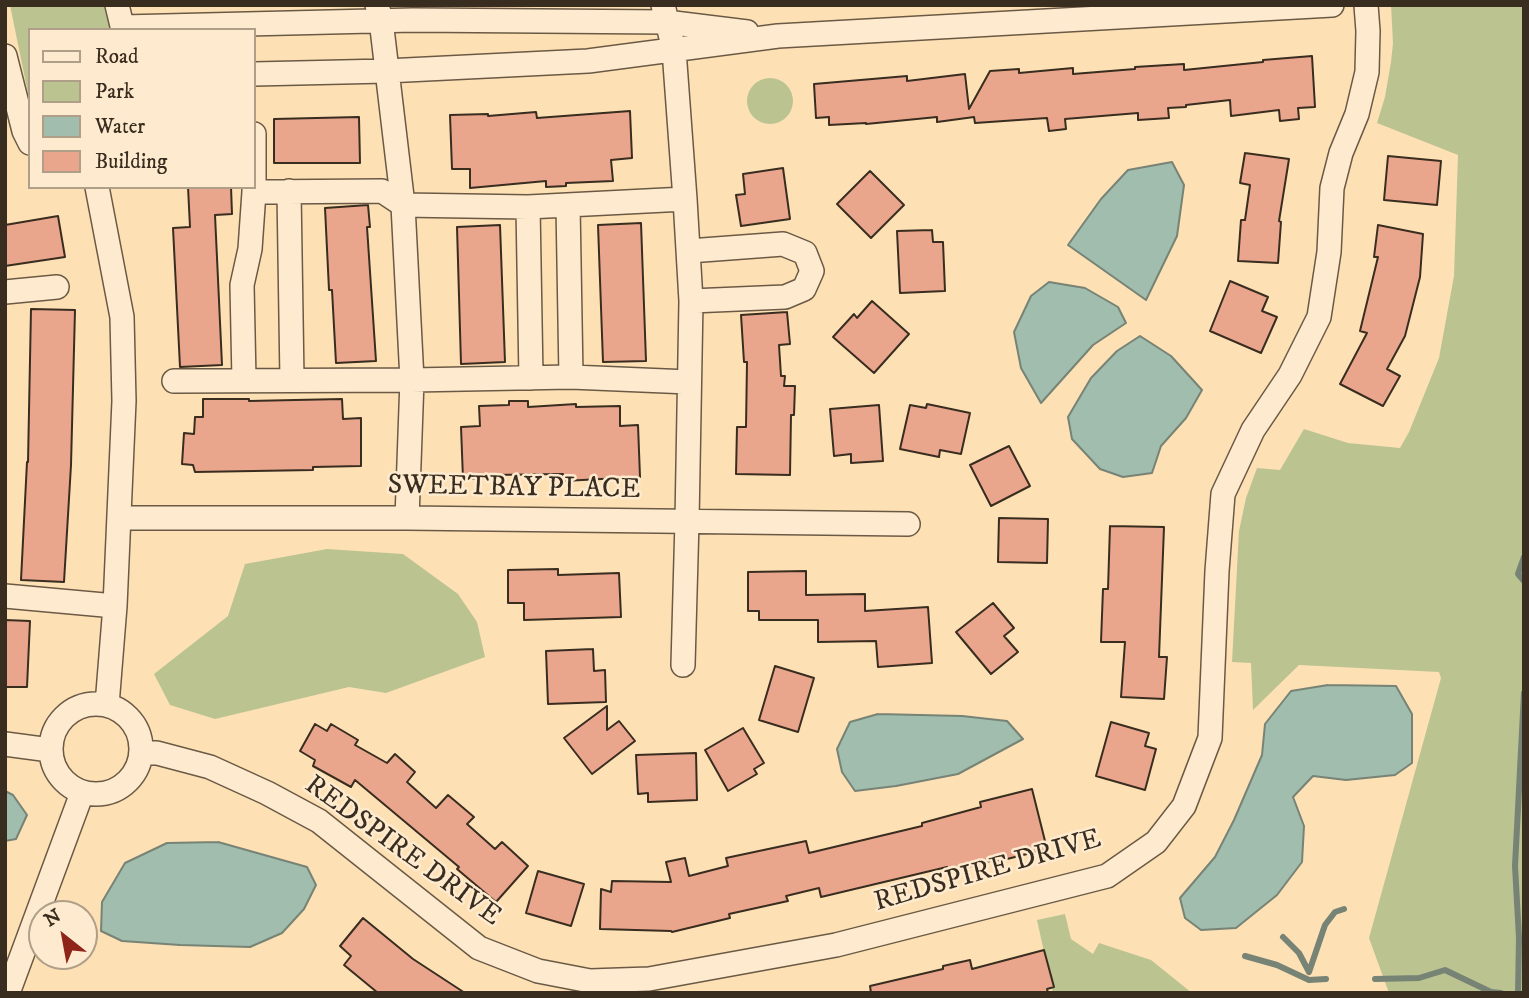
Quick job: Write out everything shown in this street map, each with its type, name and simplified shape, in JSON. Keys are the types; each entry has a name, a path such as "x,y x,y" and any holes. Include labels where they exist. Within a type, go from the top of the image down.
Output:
{"street":[{"path":"256,74 386,71 588,61 778,36 1332,5"},
{"name":"REDSPIRE DRIVE","path":"141,753 157,753 210,767 267,793 319,821 480,948 538,971 590,981 649,979 836,945 1107,876 1156,842 1184,806 1210,738 1223,494 1253,430 1290,376 1319,317 1329,252 1332,188 1340,153 1357,114 1367,72 1366,5"},
{"path":"121,21 379,12 665,14 778,36"},
{"path":"379,12 403,205 412,380 407,517"},
{"path":"665,14 674,50 691,301 683,665"},
{"path":"6,65 28,139"},
{"path":"97,189 122,317 124,401 115,606 107,705"},
{"path":"244,380 242,285 250,249 254,191 382,191 403,205 528,208 685,199"},
{"path":"289,191 292,380"},
{"path":"568,205 571,377"},
{"path":"528,208 531,378"},
{"path":"689,251 783,244 805,253 812,271 804,289 786,297 691,301"},
{"path":"5,292 57,286"},
{"path":"174,381 571,377 689,382"},
{"name":"SWEETBAY PLACE","path":"119,518 407,517 908,524"},
{"path":"5,596 115,606"},
{"path":"93,704 107,705 129,718 136,728 141,753 138,766 121,788 95,795 82,793 59,776 52,764 50,750 52,736 58,724 79,707 93,704"},
{"path":"5,744 50,750"},
{"path":"8,993 82,793"}],"green space":[{"path":"10,5 106,5 112,28 28,28 28,93"},
{"path":"1391,5 1524,5 1524,993 1389,993 1369,938 1441,678 1439,672 1299,665 1253,710 1251,663 1232,662 1239,531 1246,498 1257,468 1280,470 1304,429 1348,443 1400,448 1439,358 1454,276 1458,155 1377,123 1391,62"},
{"path":"770,78 786,85 793,101 786,117 770,124 754,117 747,101 754,85"},
{"path":"327,549 403,554 458,594 477,622 485,657 386,693 349,687 215,719 170,705 154,674 228,616 245,564"},
{"path":"1065,914 1071,939 1093,954 1099,943 1151,960 1192,993 1053,993 1037,920"}],"water":[{"path":"1172,162 1184,185 1177,236 1146,300 1068,245 1101,199 1128,170"},
{"path":"1049,282 1085,288 1118,307 1126,323 1093,345 1041,403 1021,368 1014,332 1031,296"},
{"path":"1140,336 1171,356 1202,390 1186,418 1161,446 1152,473 1123,477 1100,469 1072,439 1068,417 1091,378 1117,351"},
{"path":"1328,685 1396,686 1412,714 1412,763 1395,775 1346,780 1313,776 1293,797 1304,826 1302,862 1277,895 1236,928 1201,930 1185,918 1180,898 1215,857 1234,820 1262,755 1265,724 1291,691"},
{"path":"878,714 962,716 1007,721 1023,739 958,774 855,791 842,772 837,749 850,722"},
{"path":"5,791 13,795 27,815 16,839 5,841"},
{"path":"218,842 307,867 316,885 304,909 282,933 250,947 122,941 101,931 102,902 125,863 167,843"}],"building":[{"path":"1312,56 1315,107 1298,108 1299,119 1280,121 1279,110 1231,116 1230,100 1168,108 1169,118 1138,120 1138,113 1065,119 1066,129 1049,131 1047,118 975,123 974,117 937,122 937,117 829,125 829,117 816,118 814,84 907,76 907,81 965,74 969,109 990,71 1019,69 1019,73 1073,68 1073,74 1184,64 1184,70"},
{"path":"630,111 632,158 611,160 613,181 566,183 566,186 546,187 546,181 470,188 470,169 452,169 450,115 488,116 536,112 537,118"},
{"path":"359,117 360,163 274,163 274,119"},
{"path":"1245,153 1289,159 1279,221 1278,263 1238,261 1241,220 1245,220 1250,185 1240,183"},
{"path":"1388,156 1441,161 1437,205 1384,200"},
{"path":"783,168 790,219 741,226 736,195 745,194 743,174"},
{"path":"870,171 904,205 871,238 837,204"},
{"path":"188,189 231,189 232,214 215,215 222,365 180,367 173,228 190,227"},
{"path":"368,205 370,227 367,227 376,361 336,363 325,208"},
{"path":"58,216 65,257 5,266 5,225"},
{"path":"641,223 646,361 603,362 598,225"},
{"path":"500,225 505,362 461,364 457,227"},
{"path":"1378,225 1423,234 1420,277 1405,336 1387,369 1400,376 1383,406 1340,384 1367,333 1360,331 1378,257 1374,257"},
{"path":"932,230 933,242 943,242 945,291 900,293 897,231"},
{"path":"1230,281 1268,297 1262,311 1277,317 1261,353 1210,331"},
{"path":"872,301 909,334 874,373 833,337 854,314 857,318"},
{"path":"31,309 75,310 71,465 64,582 21,580 28,462"},
{"path":"787,312 790,344 779,345 781,376 785,376 784,386 795,386 794,415 791,415 790,475 736,474 737,427 746,427 747,362 744,362 741,315"},
{"path":"203,399 342,399 343,419 361,418 361,466 313,467 313,470 195,472 193,465 182,464 184,433 194,434 195,417 203,417"},
{"path":"509,401 528,401 528,407 576,404 576,407 620,406 620,426 638,425 640,477 563,481 563,474 492,475 492,478 463,479 461,427 480,426 479,406 509,405"},
{"path":"927,404 970,413 961,454 940,450 939,457 900,449 910,405 926,408"},
{"path":"879,405 883,461 851,463 851,454 834,456 830,409"},
{"path":"1009,446 1030,486 991,506 970,465"},
{"path":"999,518 1048,519 1047,563 998,562"},
{"path":"1110,526 1164,527 1159,657 1167,657 1164,699 1121,697 1125,642 1101,642 1103,589 1108,589"},
{"path":"558,569 558,575 619,573 621,617 524,620 524,603 508,603 508,570"},
{"path":"806,571 806,595 865,594 865,611 928,607 932,663 878,667 876,641 818,642 818,620 759,620 759,611 748,611 748,572"},
{"path":"993,603 1014,628 1004,636 1018,652 991,674 956,632"},
{"path":"5,620 30,621 27,687 5,687"},
{"path":"593,649 594,671 605,670 606,702 548,704 546,651"},
{"path":"775,666 814,678 798,732 759,720"},
{"path":"607,706 607,730 619,721 635,741 592,774 564,738"},
{"path":"1111,722 1149,733 1145,746 1156,749 1145,790 1096,776"},
{"path":"315,724 327,731 331,724 358,740 355,745 387,763 395,754 415,772 407,782 436,808 448,795 474,817 467,824 495,849 502,842 528,866 496,902 457,869 459,867 355,780 351,787 313,766 315,760 300,751"},
{"path":"743,728 764,763 754,769 757,774 728,791 705,750"},
{"path":"696,753 697,800 648,802 648,793 638,794 636,755"},
{"path":"1032,789 1047,849 948,872 947,867 821,897 819,888 786,896 788,901 729,914 730,918 672,932 600,929 601,889 611,892 612,881 671,882 666,862 685,858 689,876 728,866 726,858 806,841 809,853 922,826 922,823 981,807 980,802"},
{"path":"538,871 584,884 571,926 526,913"},
{"path":"363,918 413,959 465,993 378,993 344,965 351,956 340,946"},
{"path":"1044,950 1054,987 1047,989 1048,993 871,993 870,986 943,969 943,966 970,960 972,969"}],"waterway":[{"path":"1524,557 1518,574 1524,581"},
{"path":"1518,993 1519,938 1515,866 1524,693"},
{"path":"1309,972 1325,925 1335,912 1344,909"},
{"path":"1283,937 1299,953 1309,972"},
{"path":"1245,956 1277,965 1309,980 1326,979"},
{"path":"1375,979 1419,978 1445,970 1491,992 1501,993"}]}
